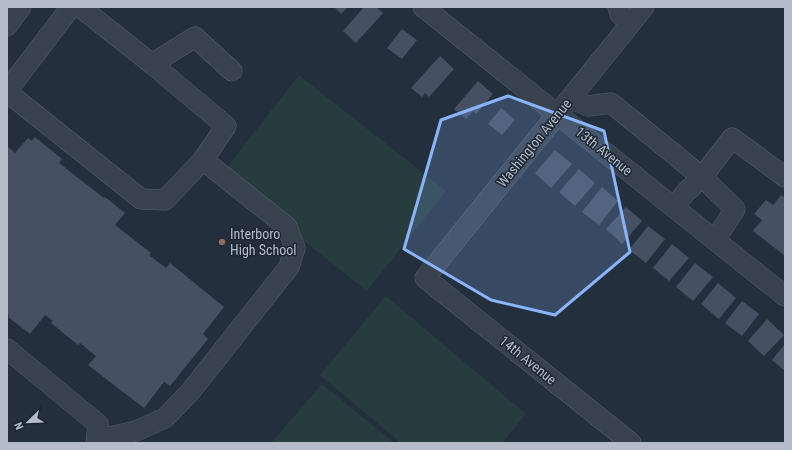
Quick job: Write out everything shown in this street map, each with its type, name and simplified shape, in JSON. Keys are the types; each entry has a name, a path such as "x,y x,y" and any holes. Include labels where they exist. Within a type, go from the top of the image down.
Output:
{"street":[{"path":"7,26 21,7"},
{"path":"71,7 9,96 142,199 165,200 203,160 226,126 152,64 80,7"},
{"name":"13th Avenue","path":"423,7 785,296"},
{"path":"618,7 620,14 630,24"},
{"name":"Washington Avenue","path":"425,278 644,7"},
{"path":"152,64 195,37 232,71"},
{"path":"570,98 588,106 611,103 702,177 735,209 715,240"},
{"path":"674,207 686,192 702,177 732,138 785,177"},
{"path":"7,349 98,424 96,441 136,431 165,418 190,392 289,267 295,248 287,227 203,160"},
{"name":"14th Avenue","path":"425,278 631,443"}],"highlighted area":[{"path":"508,96 604,131 630,252 555,315 491,300 404,249 441,120"}],"green space":[{"path":"299,75 446,191 367,291 221,175"},
{"path":"386,296 526,414 502,443 401,443 320,375"},
{"path":"322,384 394,443 271,443"}],"building":[{"path":"334,7 348,7 341,14"},
{"path":"364,7 376,7 383,13 356,43 343,31"},
{"path":"402,29 417,40 402,59 387,48"},
{"path":"440,56 454,69 429,97 425,93 422,97 411,88"},
{"path":"478,81 493,94 476,114 473,111 466,119 454,109"},
{"path":"501,108 515,120 502,135 488,124"},
{"name":"Interboro High School","path":"35,137 62,159 59,163 125,213 115,225 151,253 149,255 166,268 170,263 224,307 203,334 208,339 170,386 164,382 144,408 88,365 96,356 80,343 78,345 51,323 53,321 45,315 30,334 8,317 7,146 15,153 28,138 32,141"},
{"path":"555,150 572,164 551,188 535,173"},
{"path":"579,169 595,183 575,206 559,192"},
{"path":"602,187 618,201 599,225 582,212"},
{"path":"781,195 785,198 785,256 753,231 762,220 754,214 766,200 773,205"},
{"path":"626,207 642,221 622,244 606,229"},
{"path":"648,226 665,239 646,263 629,250"},
{"path":"672,244 689,258 669,281 653,268"},
{"path":"695,263 713,277 693,301 676,287"},
{"path":"718,283 736,298 719,319 701,304"},
{"path":"742,301 759,314 742,336 725,323"},
{"path":"767,319 784,335 764,356 748,341"},
{"path":"785,344 785,371 772,360"}],"place":[{"name":"Interboro High School","path":"222,242"}]}
